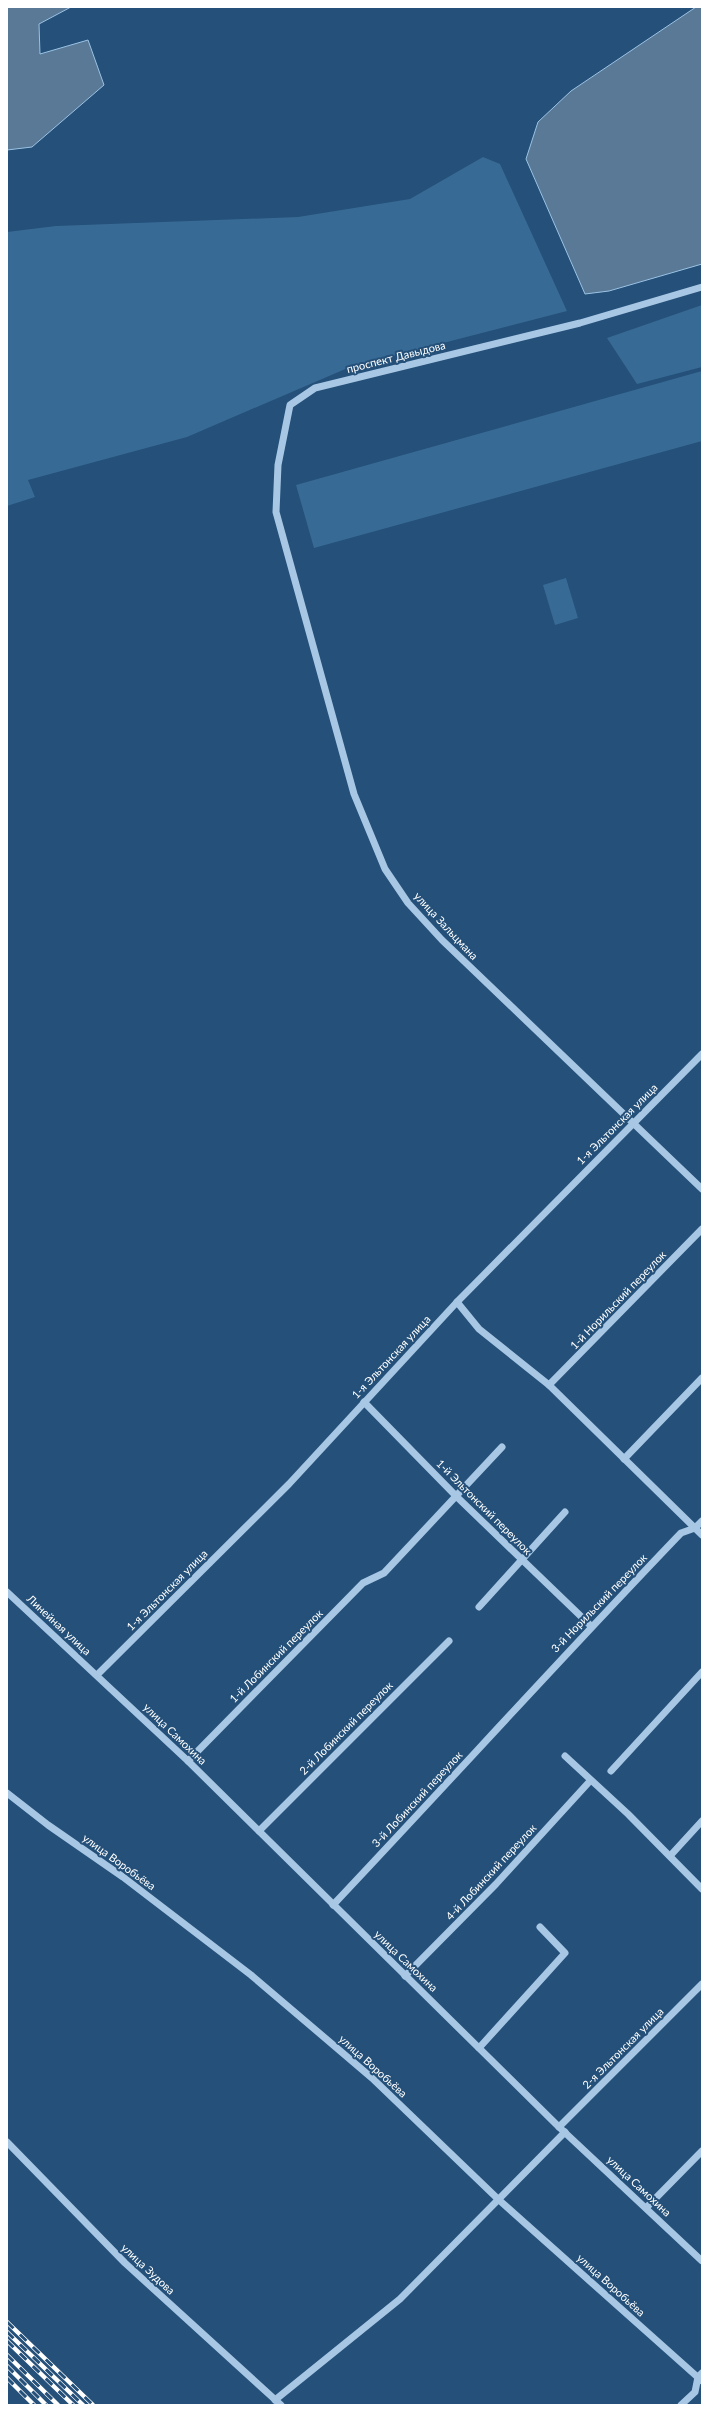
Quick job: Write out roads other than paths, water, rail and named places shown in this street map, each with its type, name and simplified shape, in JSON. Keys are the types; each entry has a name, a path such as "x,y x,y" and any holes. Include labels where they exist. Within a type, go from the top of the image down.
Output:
{"street":[{"name":"проспект Давыдова","path":"301,598 276,512 278,465 290,405 315,388 580,323 702,287"},
{"name":"улица Зальцмана","path":"301,598 354,794 385,869 408,904 442,940 702,1189"},
{"name":"1-я Эльтонская улица","path":"97,1675 289,1484 457,1302 702,1054"},
{"name":"1-й Норильский переулок","path":"549,1385 702,1229"},
{"path":"457,1302 478,1328 549,1385 702,1535"},
{"path":"624,1459 702,1378"},
{"name":"1-й Эльтонский переулок","path":"364,1402 458,1497 591,1626"},
{"path":"458,1497 502,1447"},
{"name":"1-й Лобинский переулок","path":"188,1761 363,1583 384,1573 458,1497"},
{"path":"479,1607 565,1512"},
{"name":"3-й Норильский переулок","path":"516,1707 591,1626 681,1533 695,1528 702,1521"},
{"name":"Линейная улица","path":"7,1592 97,1675"},
{"name":"2-й Лобинский переулок","path":"259,1831 449,1641"},
{"path":"611,1771 702,1672"},
{"name":"улица Самохина","path":"97,1675 188,1761 565,2132 647,2207 702,2261"},
{"name":"3-й Лобинский переулок","path":"333,1905 435,1797 516,1707"},
{"path":"565,1756 670,1856 702,1889"},
{"name":"4-й Лобинский переулок","path":"405,1976 496,1884 590,1781"},
{"name":"улица Воробьёва","path":"7,1793 48,1825 123,1877 251,1975 372,2078 499,2200 701,2377"},
{"path":"670,1856 702,1821"},
{"path":"479,2048 565,1954 540,1927"},
{"name":"2-я Эльтонская улица","path":"559,2126 702,1984"},
{"path":"278,2402 400,2299 565,2132"},
{"name":"улица Зудова","path":"7,2142 125,2263 278,2402"},
{"path":"647,2207 702,2151"},
{"path":"681,2405 695,2392 701,2377"}],"railway":[{"path":"7,2322 93,2405"},
{"path":"7,2332 83,2405"},
{"path":"7,2341 73,2405"},
{"path":"7,2355 58,2405"},
{"path":"7,2366 46,2405"},
{"path":"7,2378 34,2405"}]}
